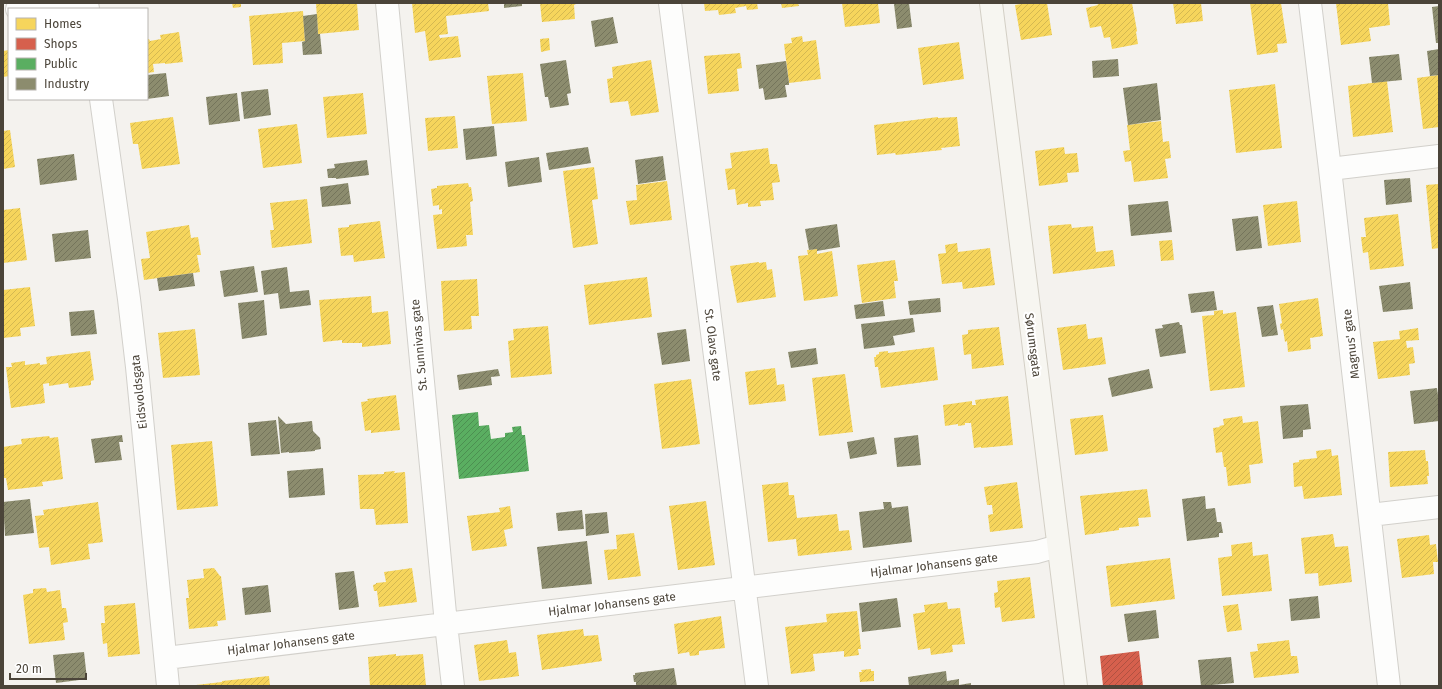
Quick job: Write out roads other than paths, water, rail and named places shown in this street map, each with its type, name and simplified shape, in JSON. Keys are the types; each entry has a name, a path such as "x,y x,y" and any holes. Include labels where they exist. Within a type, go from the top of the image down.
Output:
{"main road":[{"name":"Sørumsgata","path":"991,3 1076,686"}],"street":[{"path":"26,8 69,3"},
{"name":"St. Sunnivas gate","path":"387,3 453,686"},
{"name":"St. Olavs gate","path":"670,3 757,686"},
{"name":"Magnus' gate","path":"1310,3 1389,686"},
{"name":"Eidsvoldsgata","path":"101,100 137,367 168,686"},
{"path":"1330,168 1439,156"},
{"path":"1370,515 1439,508"},
{"name":"Hjalmar Johansens gate","path":"166,658 1037,552 1058,546"}]}
